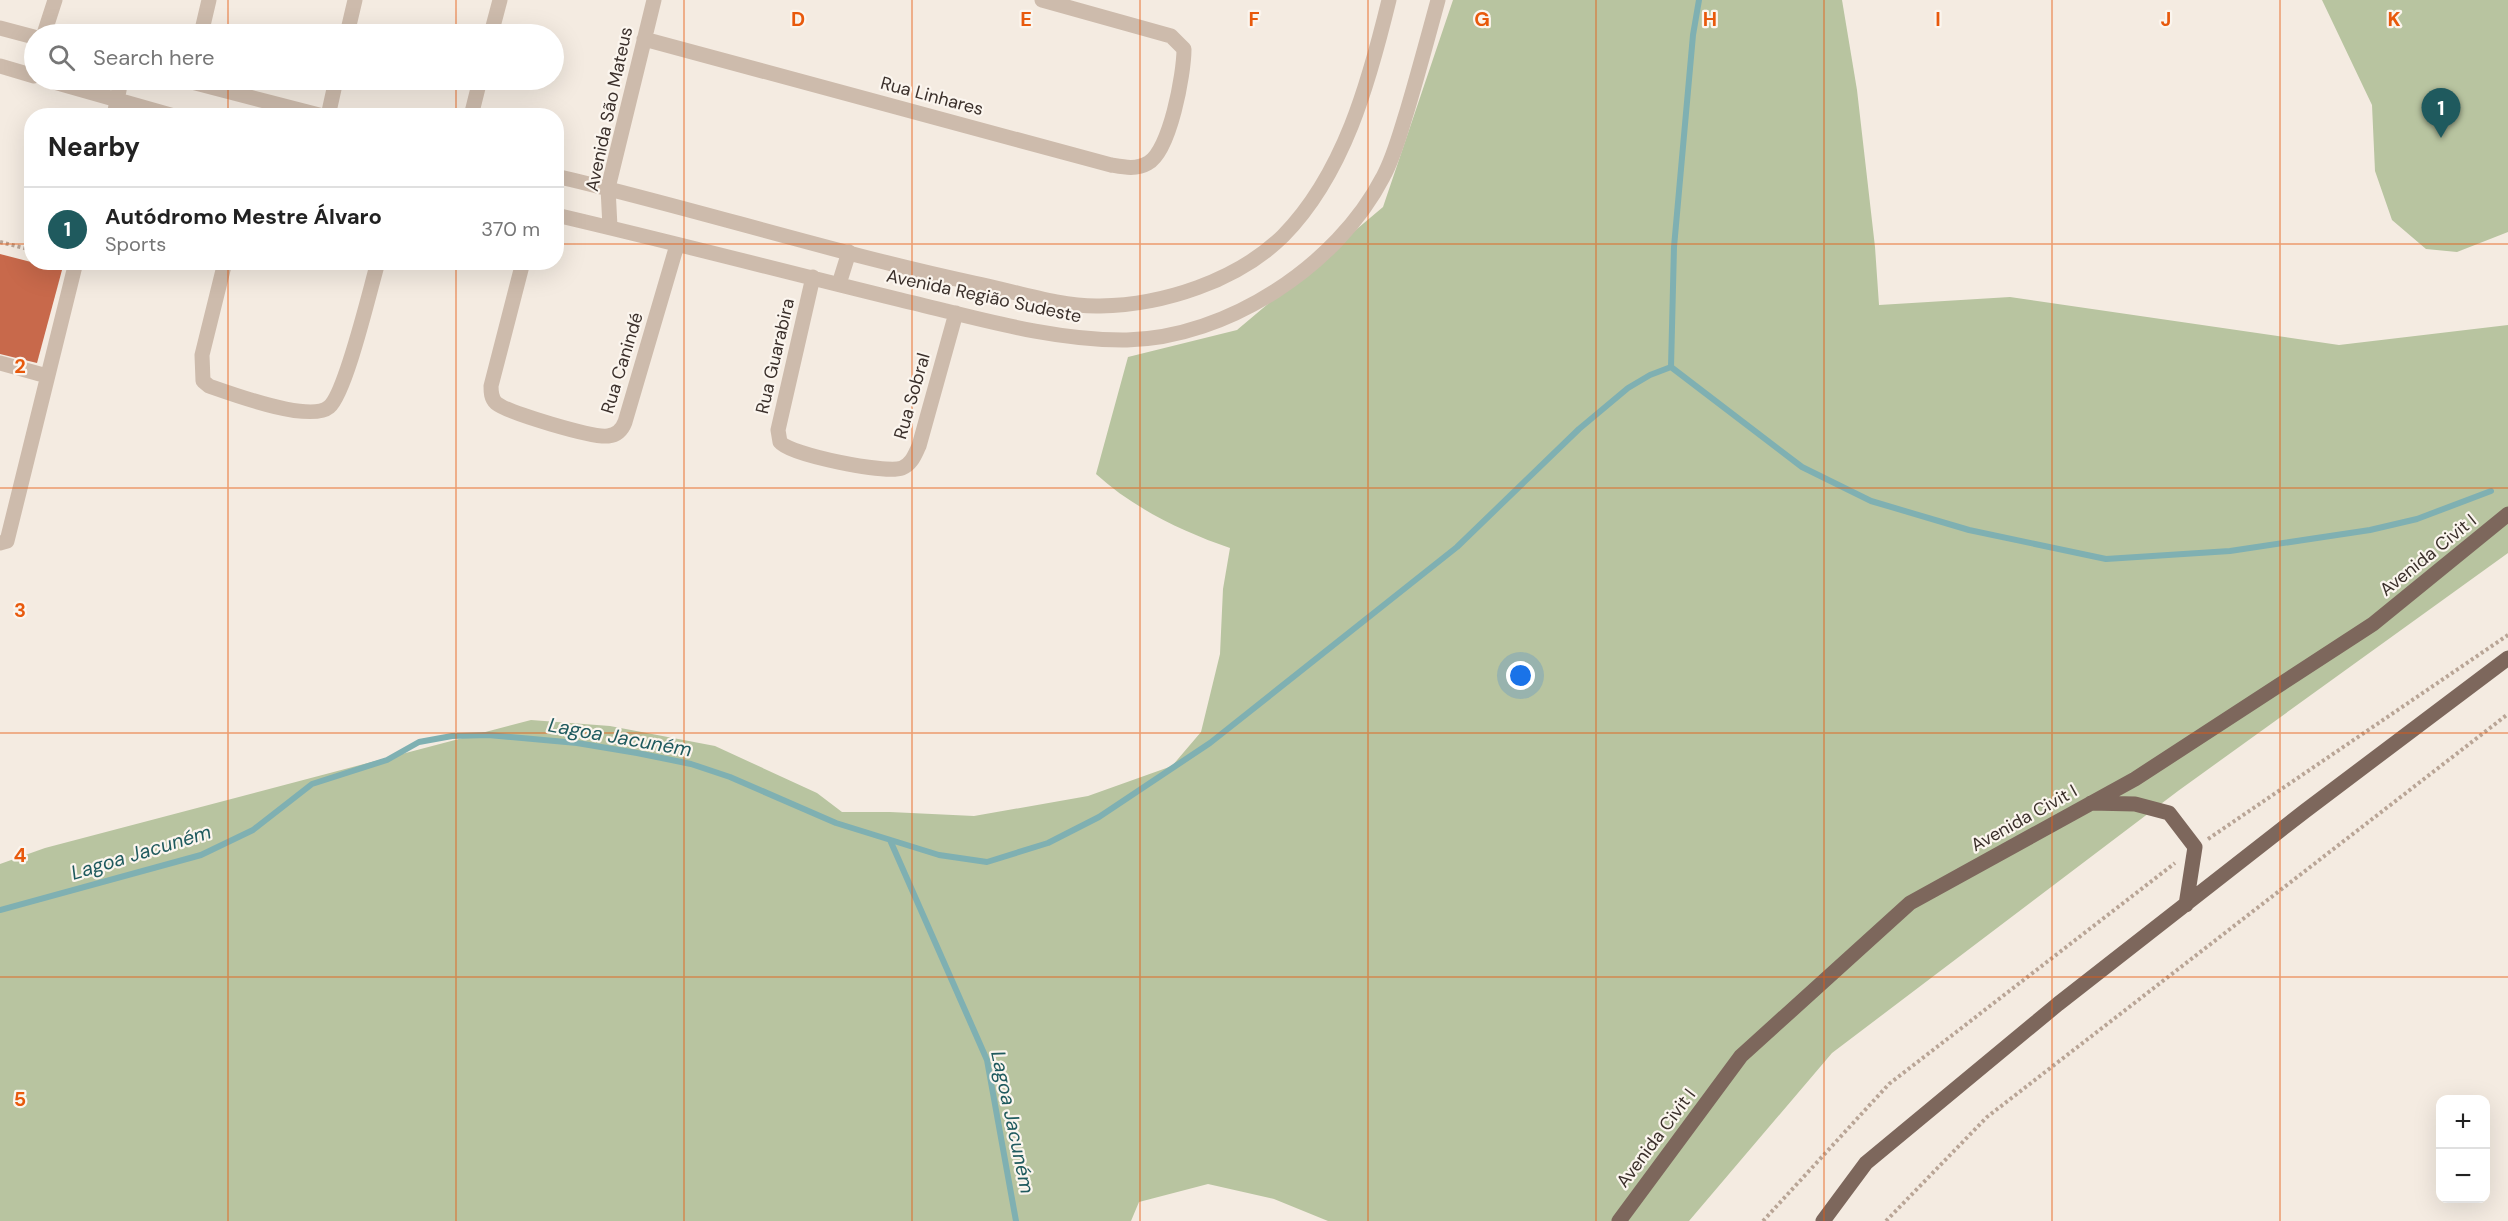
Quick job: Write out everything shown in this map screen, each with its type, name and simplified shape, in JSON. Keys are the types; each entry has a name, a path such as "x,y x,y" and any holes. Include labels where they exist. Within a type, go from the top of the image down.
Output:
{"main road":[{"name":"Avenida Civit I","path":"1619,1221 1741,1056 1910,903 2135,779 2373,624 2508,514"},
{"path":"1823,1221 1866,1163 2058,1004 2508,658"},
{"path":"2091,803 2135,804 2169,813 2195,848 2186,904"}],"street":[{"path":"47,24 55,0"},
{"path":"203,24 209,0"},
{"path":"349,24 355,0"},
{"path":"494,24 500,0"},
{"name":"Avenida São Mateus","path":"610,227 608,189 654,0"},
{"name":"Rua Linhares","path":"644,39 1126,167 1148,164 1161,148 1175,105 1184,49 1171,36 1042,0"},
{"name":"Avenida Região Sudeste","path":"564,179 1051,301 1098,307 1137,303 1210,283 1253,260 1282,236 1324,181 1357,109 1389,0"},
{"name":"Avenida Região Sudeste","path":"564,217 956,313 1068,335 1129,340 1185,331 1227,318 1264,299 1298,274 1340,237 1365,206 1384,176 1400,135 1438,0"},
{"path":"0,28 24,34"},
{"path":"0,66 24,73"},
{"path":"71,90 116,108 120,90"},
{"path":"226,90 293,108"},
{"path":"330,108 334,90"},
{"path":"473,108 478,90"},
{"name":"Rua Canindé","path":"521,270 491,393 494,401 510,410 559,425 608,436 622,428 677,245"},
{"path":"839,284 849,252"},
{"path":"0,543 7,542 74,270"},
{"path":"223,270 202,355 203,381 209,386 269,407 318,411 329,407 343,383 376,270"},
{"name":"Rua Guarabira","path":"813,277 778,435 783,446 789,449 849,464"},
{"name":"Rua Sobral","path":"849,464 893,470 908,465 914,458 956,313"},
{"path":"0,363 47,376"}],"path":[{"path":"0,242 24,248"},
{"path":"1762,1221 1889,1084 2195,848 2508,635"},
{"path":"1886,1221 1987,1117 2508,714"}],"green space":[{"path":"1453,0 1842,0 1857,90 1875,247 1879,305 2010,297 2339,345 2508,325 2508,553 2178,791 1832,1053 1689,1221 1328,1221 1274,1199 1208,1184 1139,1202 1131,1221 0,1221 0,864 45,848 531,720 610,726 715,746 817,793 842,812 974,816 1088,796 1172,766 1201,732 1220,654 1223,589 1230,548 1159,518 1126,498 1096,474 1128,357 1237,330 1383,207"},
{"path":"2322,0 2508,0 2508,232 2457,252 2426,249 2392,220 2375,171 2372,105"}],"building":[{"path":"0,254 24,260 24,270 62,270 37,363 0,354"}],"waterway":[{"path":"1671,367 1674,247 1693,35 1699,0"},
{"path":"1671,367 1802,467 1871,501 1969,530 2106,559 2230,551 2370,530 2417,519 2491,491"},
{"name":"Lagoa Jacuném","path":"0,910 201,855 253,830 312,784 387,760 419,742 452,736 488,735 577,743 691,764 730,777 836,823 939,855 987,862 1048,843 1099,817 1210,743 1457,547 1579,429 1628,388 1650,375 1671,367"},
{"name":"Lagoa Jacuném","path":"890,840 987,1060 1016,1221"}],"place":[{"name":"Autódromo Mestre Álvaro","path":"2441,138"}]}
